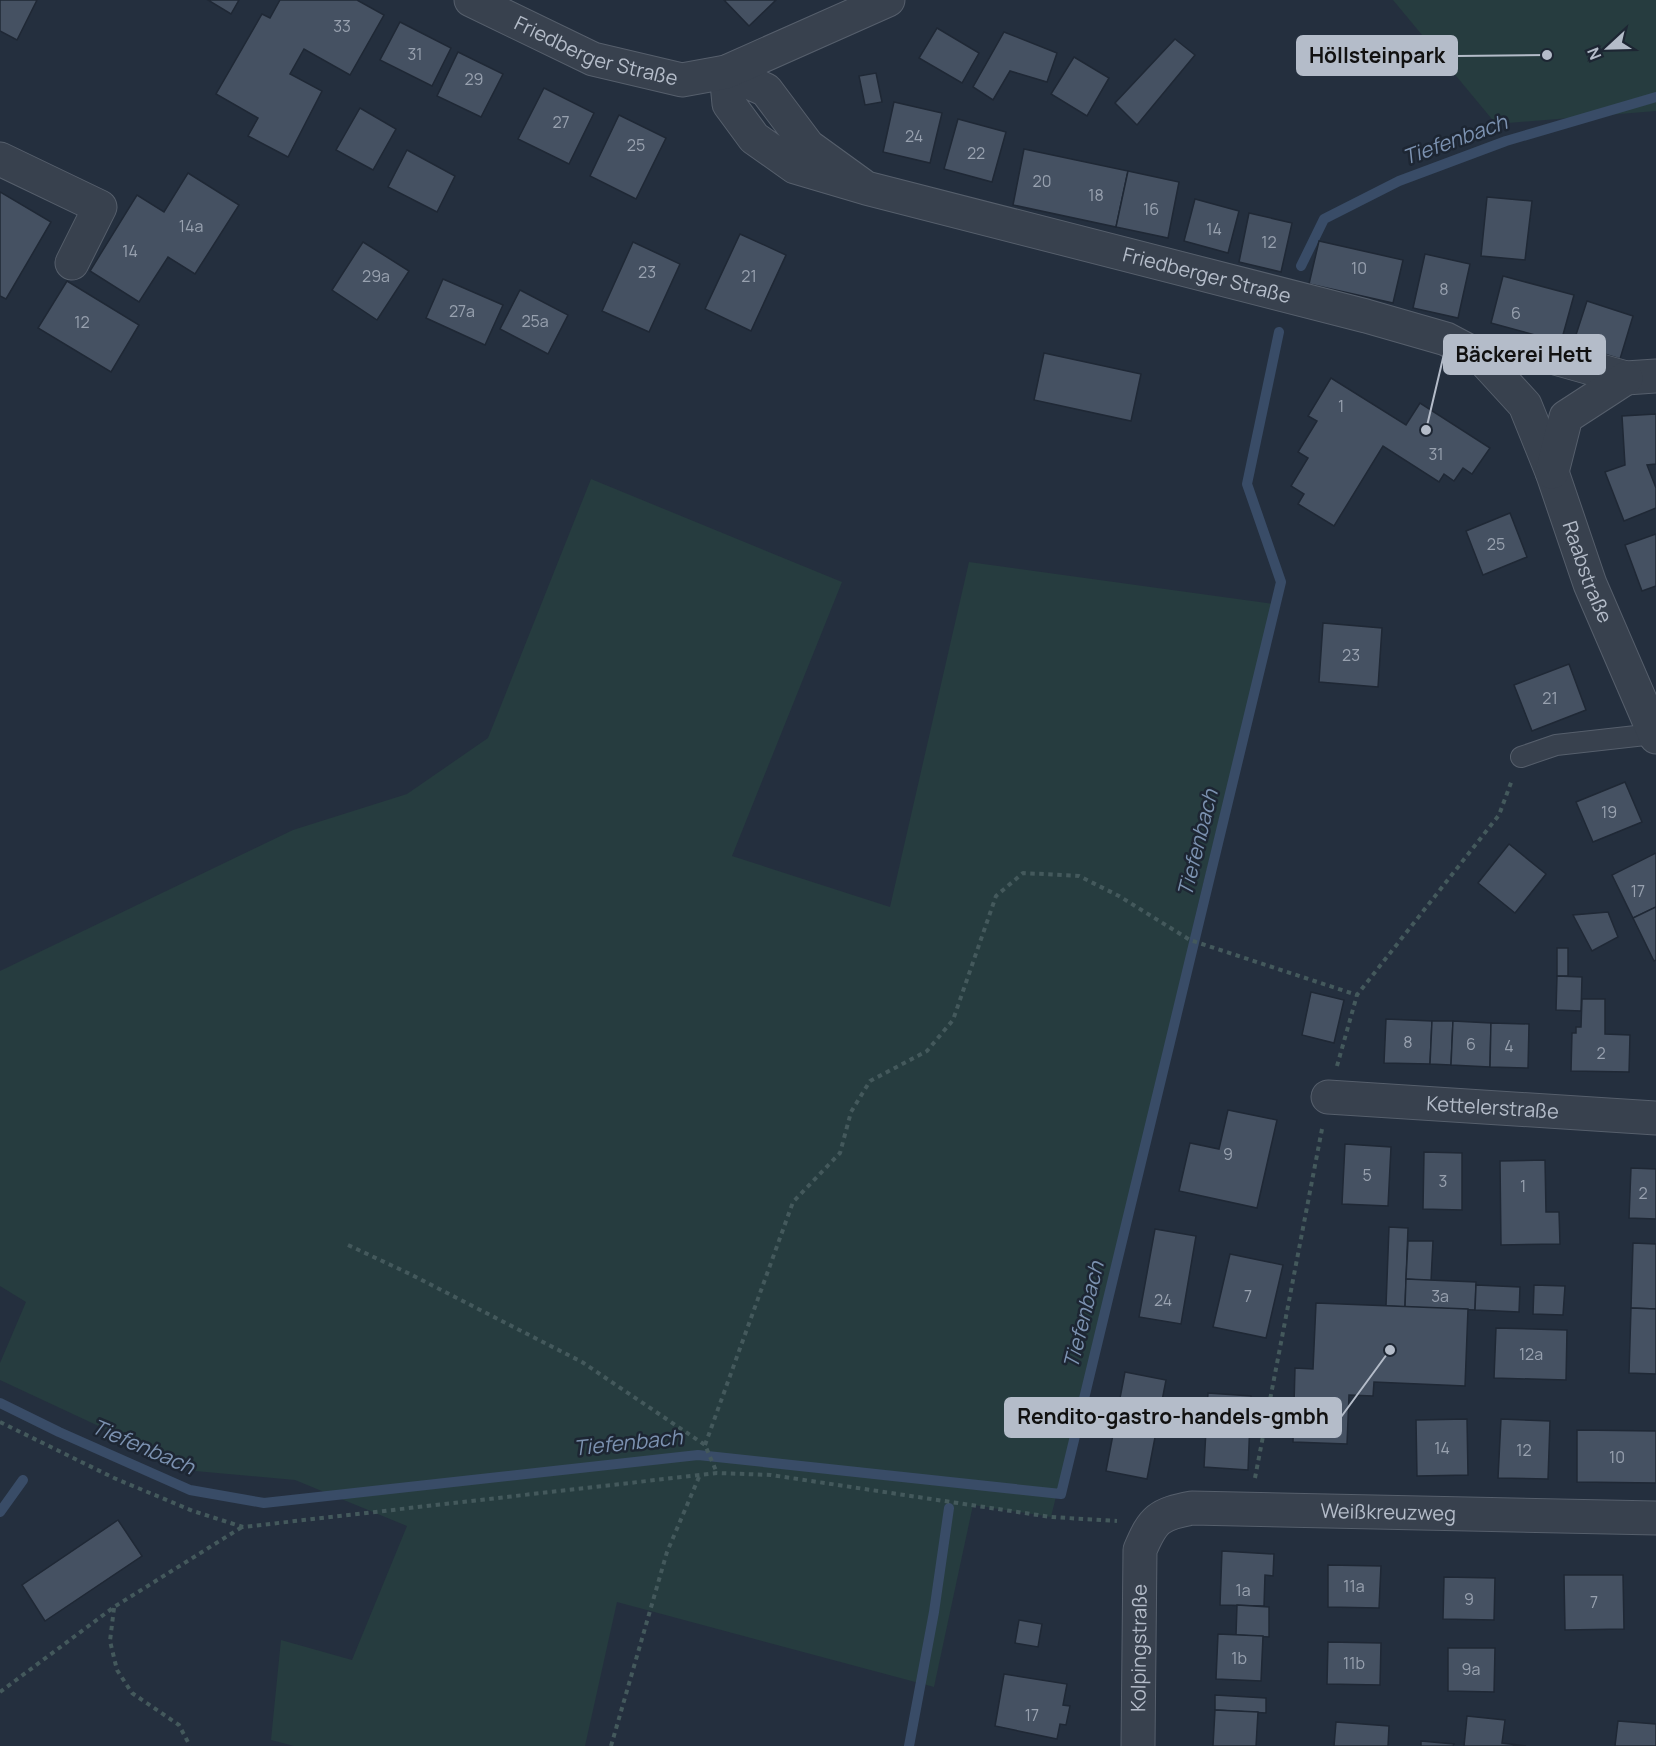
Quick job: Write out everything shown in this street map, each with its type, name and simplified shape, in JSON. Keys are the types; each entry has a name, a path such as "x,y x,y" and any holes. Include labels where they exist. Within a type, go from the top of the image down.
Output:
{"street":[{"name":"Friedberger Straße","path":"471,0 593,59 682,80 726,72 766,90 808,146 866,188 1366,316 1446,339 1482,358 1525,405"},
{"path":"726,72 888,0"},
{"path":"0,159 100,207 72,263"},
{"path":"1482,358 1548,356 1641,377"},
{"path":"1552,472 1566,417 1641,377"},
{"name":"Raabstraße","path":"1525,405 1552,472 1590,584 1655,735"},
{"name":"Kettelerstraße","path":"1328,1097 1656,1118"},
{"name":"Weißkreuzweg","path":"1156,1520 1175,1511 1192,1508 1656,1518"},
{"name":"Kolpingstraße","path":"1138,1746 1140,1550 1149,1528 1156,1520"}],"lane":[{"path":"1521,757 1556,745 1655,735"}],"path":[{"path":"705,1445 793,1202 840,1153 851,1112 870,1081 927,1051 953,1020 996,896 1023,873 1079,876 1119,896 1190,940 1357,995"},
{"path":"348,1245 582,1362 705,1445 717,1473"},
{"path":"0,1422 114,1478 193,1511 243,1527 699,1477 717,1473 771,1475 1051,1517 1122,1521 1156,1520"},
{"path":"611,1746 667,1552 699,1477"},
{"path":"0,1692 114,1607 243,1527"},
{"path":"114,1607 110,1641 117,1670 132,1693 179,1725 190,1746"}],"green space":[{"path":"1393,0 1656,0 1656,111 1496,124"},
{"path":"591,479 842,582 732,856 890,907 969,562 1273,604 1051,1517 973,1505 934,1687 617,1602 585,1746 294,1746 271,1740 281,1640 352,1660 407,1526 295,1480 195,1471 0,1380 0,1363 26,1302 0,1286 0,971 293,830 407,794 488,738"}],"building":[{"path":"0,0 37,0 17,40 0,31"},
{"path":"208,0 239,0 231,14"},
{"path":"280,0 357,0 384,15 350,75 304,49 290,74 322,91 288,157 248,136 258,118 216,94 262,14 270,18"},
{"path":"724,0 776,0 749,26"},
{"path":"400,22 451,48 432,86 380,60"},
{"path":"937,28 979,53 962,83 919,58"},
{"path":"1004,32 1057,53 1047,82 1010,71 993,100 973,87"},
{"path":"1175,39 1195,55 1137,125 1115,103"},
{"path":"458,52 503,74 481,117 437,96"},
{"path":"1074,57 1109,78 1087,116 1051,94"},
{"path":"876,73 882,102 865,105 859,76"},
{"path":"544,88 594,113 569,164 518,139"},
{"path":"894,102 942,113 930,163 883,152"},
{"path":"360,108 396,129 373,170 336,150"},
{"path":"619,115 666,138 636,199 590,176"},
{"path":"958,119 1006,132 992,182 944,169"},
{"path":"1024,149 1128,171 1116,227 1013,205"},
{"path":"407,150 455,176 437,212 388,187"},
{"path":"1128,171 1179,182 1168,238 1116,227"},
{"path":"188,173 239,205 195,274 168,257 139,302 90,271 137,195 164,212"},
{"path":"0,192 51,222 6,299 0,296"},
{"path":"1487,197 1532,201 1525,260 1481,256"},
{"path":"1195,199 1239,211 1228,253 1184,241"},
{"path":"1249,213 1292,223 1281,272 1239,262"},
{"path":"740,234 786,255 751,331 705,309"},
{"path":"1319,241 1403,260 1393,303 1309,284"},
{"path":"363,242 409,271 377,320 332,290"},
{"path":"633,242 680,264 649,332 602,311"},
{"path":"1425,254 1470,264 1458,318 1413,308"},
{"path":"1503,276 1574,295 1561,342 1491,323"},
{"path":"443,279 503,305 485,345 426,318"},
{"path":"67,281 139,325 111,372 38,328"},
{"path":"520,290 568,315 548,354 500,329"},
{"path":"1587,301 1633,316 1620,359 1573,344"},
{"path":"1044,353 1141,374 1131,421 1034,400"},
{"path":"1331,378 1406,425 1420,403 1490,448 1472,474 1463,468 1454,481 1444,474 1439,482 1383,446 1334,526 1298,504 1304,494 1291,486 1308,458 1298,452 1317,421 1308,416"},
{"path":"1656,414 1656,464 1647,465 1656,488 1656,508 1624,521 1605,472 1625,465 1622,416"},
{"path":"1510,513 1527,557 1483,575 1466,531"},
{"path":"1656,534 1656,586 1642,591 1625,545"},
{"path":"1323,623 1382,628 1378,687 1319,682"},
{"path":"1569,664 1586,710 1532,731 1514,685"},
{"path":"1625,782 1642,822 1593,842 1576,802"},
{"path":"1509,844 1546,874 1515,913 1478,883"},
{"path":"1656,853 1656,907 1633,918 1612,875"},
{"path":"1656,907 1656,960 1654,961 1633,918"},
{"path":"1608,912 1618,937 1592,951 1573,915"},
{"path":"1557,948 1568,948 1568,976 1557,976"},
{"path":"1557,976 1582,977 1581,1011 1556,1010"},
{"path":"1311,992 1344,1000 1334,1043 1302,1035"},
{"path":"1582,999 1605,999 1605,1034 1630,1035 1629,1072 1571,1071 1572,1033 1576,1033 1576,1027 1581,1027"},
{"path":"1386,1019 1432,1021 1430,1064 1384,1063"},
{"path":"1432,1021 1453,1021 1451,1065 1430,1064"},
{"path":"1453,1021 1491,1023 1490,1067 1451,1065"},
{"path":"1491,1023 1529,1024 1528,1068 1490,1067"},
{"path":"1228,1110 1277,1120 1257,1208 1179,1191 1190,1143 1219,1149"},
{"path":"1345,1144 1391,1147 1388,1206 1342,1204"},
{"path":"1424,1152 1462,1153 1462,1210 1423,1209"},
{"path":"1545,1160 1546,1212 1559,1212 1560,1244 1501,1245 1500,1161"},
{"path":"1631,1168 1656,1169 1656,1219 1629,1218"},
{"path":"1389,1227 1408,1228 1405,1307 1386,1306"},
{"path":"1155,1229 1196,1236 1181,1324 1139,1317"},
{"path":"1408,1241 1433,1241 1431,1281 1406,1279"},
{"path":"1633,1243 1656,1244 1656,1309 1631,1308"},
{"path":"1230,1254 1283,1265 1266,1338 1213,1327"},
{"path":"1406,1279 1476,1282 1475,1310 1405,1307"},
{"path":"1476,1285 1520,1287 1519,1312 1475,1310"},
{"path":"1534,1285 1565,1286 1563,1315 1533,1314"},
{"path":"1316,1303 1468,1309 1465,1386 1374,1382 1373,1396 1349,1395 1347,1444 1293,1442 1295,1368 1313,1369"},
{"path":"1631,1308 1656,1309 1656,1374 1629,1373"},
{"path":"1496,1328 1567,1330 1566,1380 1494,1378"},
{"path":"1125,1372 1166,1380 1147,1479 1106,1471"},
{"path":"1208,1393 1251,1396 1248,1470 1204,1467"},
{"path":"1467,1419 1468,1475 1417,1476 1416,1420"},
{"path":"1501,1419 1550,1421 1548,1479 1498,1478"},
{"path":"1577,1430 1656,1431 1656,1483 1577,1482"},
{"path":"118,1520 142,1556 45,1621 22,1585"},
{"path":"1222,1551 1274,1554 1273,1576 1265,1575 1264,1606 1220,1605"},
{"path":"1328,1565 1381,1566 1379,1608 1328,1607"},
{"path":"1564,1575 1623,1575 1624,1629 1565,1630"},
{"path":"1444,1577 1495,1578 1494,1620 1443,1619"},
{"path":"1237,1605 1269,1607 1269,1637 1236,1635"},
{"path":"1019,1620 1042,1624 1038,1647 1015,1643"},
{"path":"1218,1634 1263,1636 1261,1681 1216,1679"},
{"path":"1328,1642 1381,1643 1380,1685 1327,1684"},
{"path":"1448,1648 1495,1648 1494,1692 1448,1691"},
{"path":"1004,1674 1067,1684 1063,1705 1070,1706 1066,1725 1060,1724 1057,1739 995,1726"},
{"path":"1215,1695 1266,1698 1266,1713 1215,1710"},
{"path":"1215,1710 1258,1712 1256,1746 1213,1746"},
{"path":"1467,1716 1505,1720 1502,1743 1526,1746 1464,1746"},
{"path":"1618,1721 1656,1724 1656,1746 1615,1746"},
{"path":"1336,1722 1389,1726 1388,1746 1334,1746"},
{"path":"1421,1741 1454,1744 1453,1746 1421,1746"}],"waterway":[{"name":"Tiefenbach","path":"1301,266 1324,219 1399,181 1506,141 1656,97"},
{"name":"Tiefenbach","path":"0,1403 59,1432 190,1490 264,1503 698,1455 1061,1494 1281,582 1247,484 1279,332"},
{"name":"Tiefenbach","path":"0,1512 23,1480"},
{"path":"909,1746 934,1612 949,1508"}],"place":[{"name":"Höllsteinpark","path":"1547,55"},
{"name":"Bäckerei Hett","path":"1426,430"},
{"name":"Rendito-gastro-handels-gmbh","path":"1390,1350"}]}
